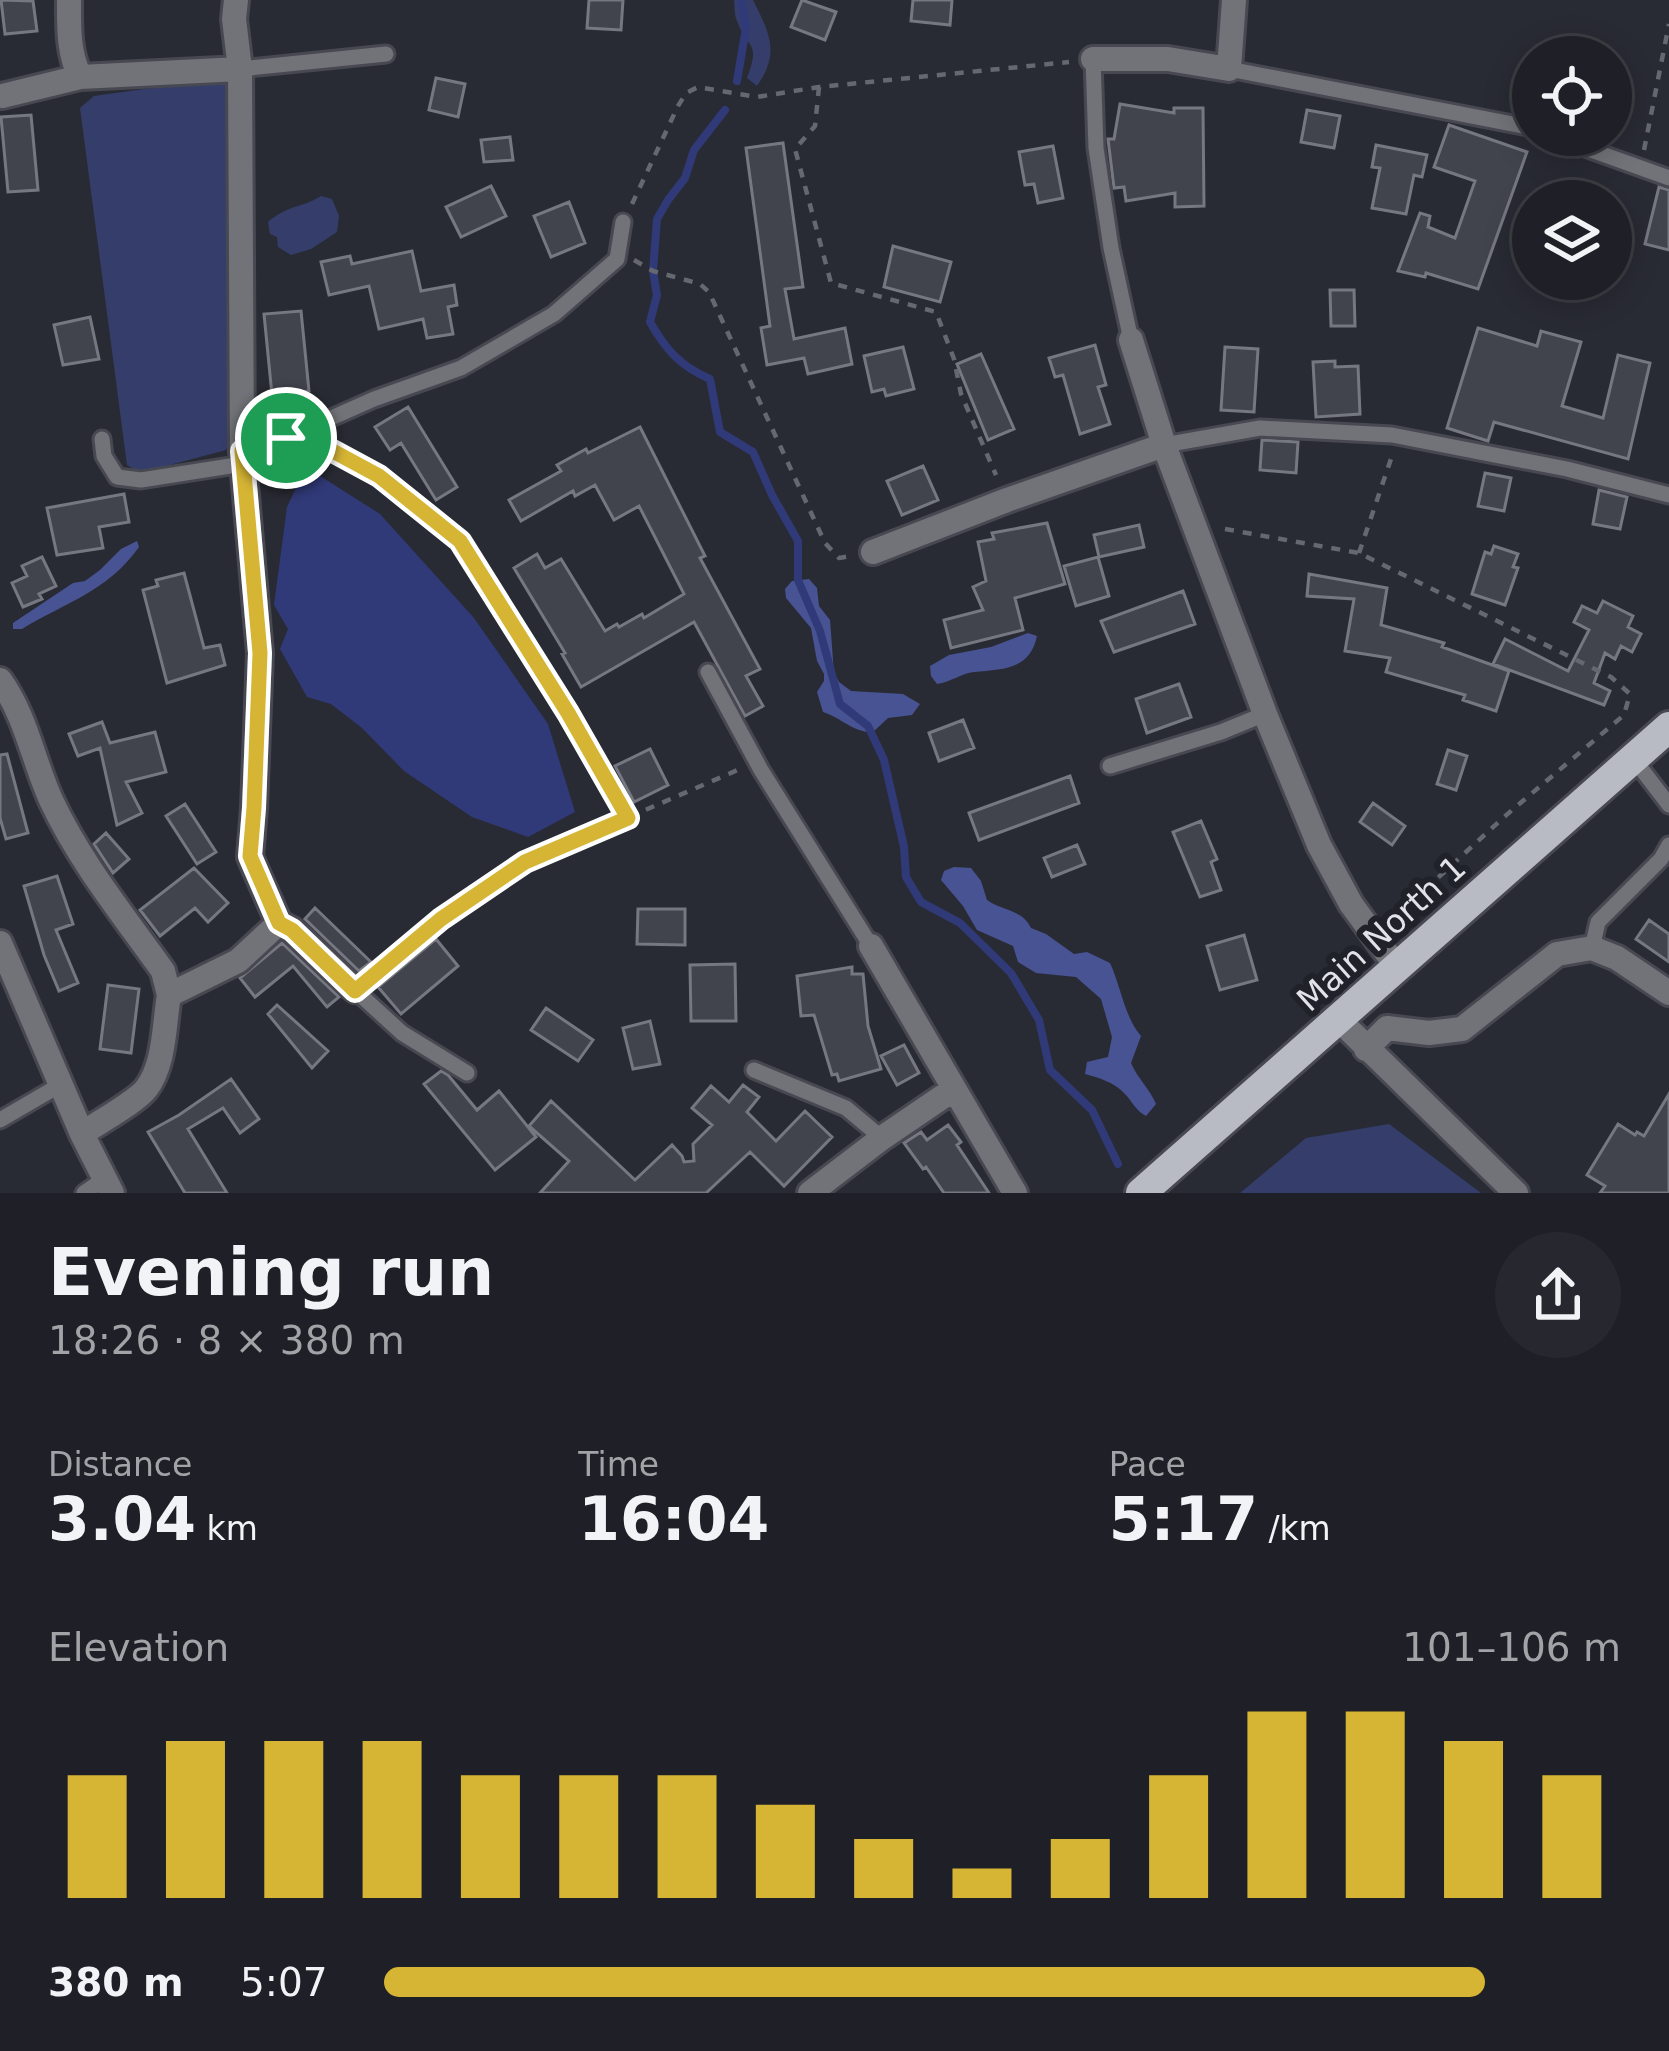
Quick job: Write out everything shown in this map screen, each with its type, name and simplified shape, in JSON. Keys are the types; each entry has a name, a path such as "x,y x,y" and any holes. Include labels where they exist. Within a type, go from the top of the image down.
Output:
{"main road":[{"name":"Main North 1","path":"1141,1193 1669,727"}],"street":[{"path":"69,0 70,43 80,77"},
{"path":"236,0 242,457 260,653 250,856 279,923 355,991"},
{"path":"1093,59 1168,59 1229,69 1234,0"},
{"path":"2,96 80,77 240,70"},
{"path":"1132,340 1164,445 1318,845 1351,904 1397,967"},
{"path":"873,552 1164,445"},
{"path":"0,680 75,845 163,971 169,994 156,1070 146,1091 82,1134"},
{"path":"169,994 238,962 279,923"},
{"path":"0,944 7,987 60,1085 100,1188"},
{"path":"871,946 1015,1193"},
{"path":"1366,1049 1387,1028 1429,1033 1462,1029 1557,954 1592,948 1617,958 1669,993"},
{"path":"1339,1020 1516,1193"},
{"path":"810,1193 954,1089"}],"lane":[{"path":"240,70 386,54"},
{"path":"1093,59 1096,148 1111,248 1132,340"},
{"path":"1229,69 1512,124"},
{"path":"1609,156 1669,178"},
{"path":"102,439 104,456 117,476 142,480 242,457 374,399 461,368 554,314 617,259 623,222"},
{"path":"1164,445 1260,428 1399,436 1567,469 1669,495"},
{"path":"709,672 871,946"},
{"path":"1110,766 1221,732 1265,713"},
{"path":"1633,758 1669,805"},
{"path":"1592,948 1598,922 1661,859 1669,845"},
{"path":"441,919 355,991 402,1033 467,1073"},
{"path":"754,1070 846,1108 882,1138"},
{"path":"0,1120 60,1085"}],"path":[{"path":"1641,167 1669,24"},
{"path":"623,222 686,93 698,87 757,97 1093,59"},
{"path":"820,87 814,126 795,148 831,283 936,312 961,394 1007,500"},
{"path":"617,259 628,258 653,271 700,284 714,301 825,543 839,558 873,552"},
{"path":"1359,553 1399,436"},
{"path":"286,438 329,449 379,476 460,541 628,818"},
{"path":"1195,525 1359,553 1611,677 1630,694 1624,715 1375,936"},
{"path":"441,919 525,862 758,761"}],"shaded area":[{"path":"734,0 753,0 768,33 768,63 757,86 747,78 753,51 737,21"},
{"path":"224,78 228,86 233,433 226,450 140,473 127,465 80,108 94,96"},
{"path":"321,196 332,199 339,216 337,232 291,255 278,247 268,222"},
{"path":"306,467 380,514 474,618 548,724 575,812 528,837 472,817 404,771 331,704 307,697 280,649 288,629 274,605 287,507"},
{"path":"137,541 139,547 127,562 100,586 22,629 13,629 13,623 73,583 85,581"},
{"path":"809,579 830,620 834,673 839,682 851,691 903,694 920,704 912,715 888,718 872,733 823,712 817,692 824,674 811,628 786,598 785,589 792,581"},
{"path":"1028,633 1037,636 1033,647 1014,666 937,684 931,676 930,666 949,655"},
{"path":"971,868 987,900 1018,914 1031,928 1074,954 1087,952 1110,963 1141,1036 1131,1063 1156,1104 1146,1116 1116,1086 1085,1074 1087,1062 1108,1057 1112,1037 1101,999 1076,977 1036,973 1018,962 1013,946 977,930 941,880 944,871"},
{"path":"1389,1124 1481,1193 1240,1193 1306,1138"}],"building":[{"path":"1,0 33,1 37,31 5,34"},
{"path":"589,0 623,0 621,30 587,28"},
{"path":"802,0 836,12 825,40 791,27"},
{"path":"913,0 952,0 950,25 911,21"},
{"path":"436,78 465,84 458,117 429,110"},
{"path":"1120,104 1174,113 1174,108 1203,108 1204,206 1175,207 1175,193 1126,201 1124,187 1114,188 1108,139 1114,139"},
{"path":"1307,110 1340,116 1334,148 1301,142"},
{"path":"31,115 38,190 8,192 1,117"},
{"path":"1449,125 1512,147 1512,156 1526,156 1517,180 1512,180 1512,194 1478,289 1426,273 1425,277 1398,271 1420,213 1430,216 1428,227 1455,238 1475,181 1434,167"},
{"path":"510,137 513,160 484,162 481,140"},
{"path":"783,143 803,287 785,289 794,339 845,328 852,364 808,374 804,358 767,365 761,328 770,326 746,148"},
{"path":"1376,145 1427,155 1422,177 1414,175 1406,214 1372,208 1380,168 1372,167"},
{"path":"1053,146 1063,198 1038,203 1034,184 1025,185 1019,152"},
{"path":"491,186 506,216 461,237 446,207"},
{"path":"1659,187 1669,190 1669,250 1645,244"},
{"path":"569,202 585,243 551,257 534,216"},
{"path":"893,246 951,262 940,302 884,287"},
{"path":"412,251 421,291 454,285 457,305 448,307 453,334 427,338 423,319 379,329 369,286 329,295 321,262 350,256 352,264"},
{"path":"1330,290 1354,290 1355,326 1331,326"},
{"path":"301,311 309,391 272,395 264,314"},
{"path":"90,317 99,359 63,365 54,325"},
{"path":"1478,328 1537,346 1541,331 1581,342 1562,406 1603,418 1618,355 1650,363 1628,459 1494,422 1488,441 1447,428"},
{"path":"1095,345 1106,385 1098,387 1110,424 1080,434 1063,375 1055,377 1049,358"},
{"path":"903,347 914,389 886,396 884,389 872,392 864,356"},
{"path":"1225,347 1258,349 1254,412 1221,410"},
{"path":"981,354 1014,429 988,440 957,364"},
{"path":"1335,361 1335,367 1358,366 1360,414 1316,417 1313,362"},
{"path":"408,407 457,487 436,500 401,443 390,450 375,427"},
{"path":"640,427 705,556 700,558 760,669 746,676 763,706 745,716 694,622 581,687 514,568 537,554 545,568 561,559 605,631 642,614 644,618 684,594 639,506 614,520 595,485 575,496 573,491 521,521 509,500 561,471 557,465"},
{"path":"1262,440 1298,442 1296,473 1260,470"},
{"path":"923,466 938,500 902,515 887,481"},
{"path":"1485,473 1511,478 1504,511 1478,506"},
{"path":"1599,490 1627,497 1620,529 1593,524"},
{"path":"124,494 129,522 99,527 103,548 57,555 47,508"},
{"path":"1047,523 1065,584 1015,598 1023,630 951,648 944,620 983,610 973,587 986,581 978,542 994,539 992,533"},
{"path":"1139,525 1144,547 1099,557 1094,535"},
{"path":"1494,546 1518,554 1505,605 1472,594 1485,552 1491,554"},
{"path":"42,557 56,586 23,607 12,583 27,576 22,566"},
{"path":"1098,557 1109,596 1076,606 1064,566"},
{"path":"184,573 204,648 220,645 225,665 167,683 143,590 158,586 156,580"},
{"path":"1309,574 1387,588 1381,625 1444,643 1442,647 1509,671 1496,711 1463,700 1465,695 1386,672 1390,658 1345,651 1354,599 1307,596"},
{"path":"1183,591 1195,624 1114,652 1101,621"},
{"path":"1603,601 1633,616 1628,627 1641,634 1632,652 1621,646 1615,659 1605,653 1594,683 1610,691 1604,705 1493,664 1505,639 1568,671 1589,630 1574,622 1582,606 1597,613"},
{"path":"1179,684 1191,717 1147,733 1136,699"},
{"path":"963,720 974,748 939,761 929,733"},
{"path":"102,722 110,743 155,732 166,772 126,782 142,813 117,825 100,748 78,756 69,734"},
{"path":"650,749 668,785 634,802 615,766"},
{"path":"1448,750 1467,756 1456,790 1437,784"},
{"path":"7,754 28,833 6,839 0,818 0,755"},
{"path":"1070,776 1079,803 979,840 969,813"},
{"path":"1373,803 1405,826 1392,845 1360,822"},
{"path":"185,804 216,852 197,864 166,816"},
{"path":"1201,821 1217,859 1211,862 1221,890 1200,897 1173,832"},
{"path":"106,833 129,859 113,873 94,844"},
{"path":"1077,845 1085,864 1052,877 1044,858"},
{"path":"194,868 228,903 208,922 195,908 160,936 140,910"},
{"path":"57,876 73,924 56,930 78,983 59,991 24,886"},
{"path":"315,908 371,962 359,971 305,919"},
{"path":"638,909 685,909 685,945 637,944"},
{"path":"1649,920 1669,934 1669,962 1636,939"},
{"path":"1244,935 1257,980 1220,990 1207,946"},
{"path":"436,939 458,966 401,1014 378,987"},
{"path":"282,943 339,997 327,1007 293,966 255,997 240,978"},
{"path":"735,964 736,1021 691,1021 690,965"},
{"path":"852,967 852,974 863,974 868,1026 881,1069 839,1081 837,1074 832,1075 814,1015 801,1016 797,976"},
{"path":"108,985 139,989 131,1053 100,1049"},
{"path":"277,1005 328,1051 312,1068 268,1014"},
{"path":"546,1008 593,1040 578,1061 531,1030"},
{"path":"650,1021 660,1064 633,1069 623,1028"},
{"path":"904,1045 919,1073 897,1085 881,1056"},
{"path":"441,1071 477,1110 499,1091 536,1137 495,1170 424,1084"},
{"path":"231,1079 259,1119 240,1133 223,1108 188,1129 227,1193 185,1193 148,1132"},
{"path":"743,1085 759,1097 747,1112 776,1141 805,1111 832,1137 784,1186 750,1152 706,1193 540,1193 569,1161 529,1126 551,1101 635,1180 672,1145 684,1162 694,1161 693,1144 712,1125 692,1108 711,1086 729,1102"},
{"path":"1669,1094 1669,1193 1600,1193 1605,1186 1587,1175 1618,1124 1644,1136"},
{"path":"948,1125 989,1193 944,1193 904,1143 921,1132 927,1140"}],"waterway":[{"path":"737,81 746,28 741,0"},
{"path":"725,110 694,150 685,178 657,219 653,271 657,295 650,322 675,356 710,379 720,432 753,452 798,541 798,580 820,631 840,704 868,726 884,760 906,877 921,902 960,923 1011,973 1039,1020 1050,1070 1092,1110 1118,1164"}],"route":[{"path":"286,438 329,449 379,476 460,541 628,818 525,862 441,919 355,991 279,923 250,856 260,653 242,451 286,438"}]}
